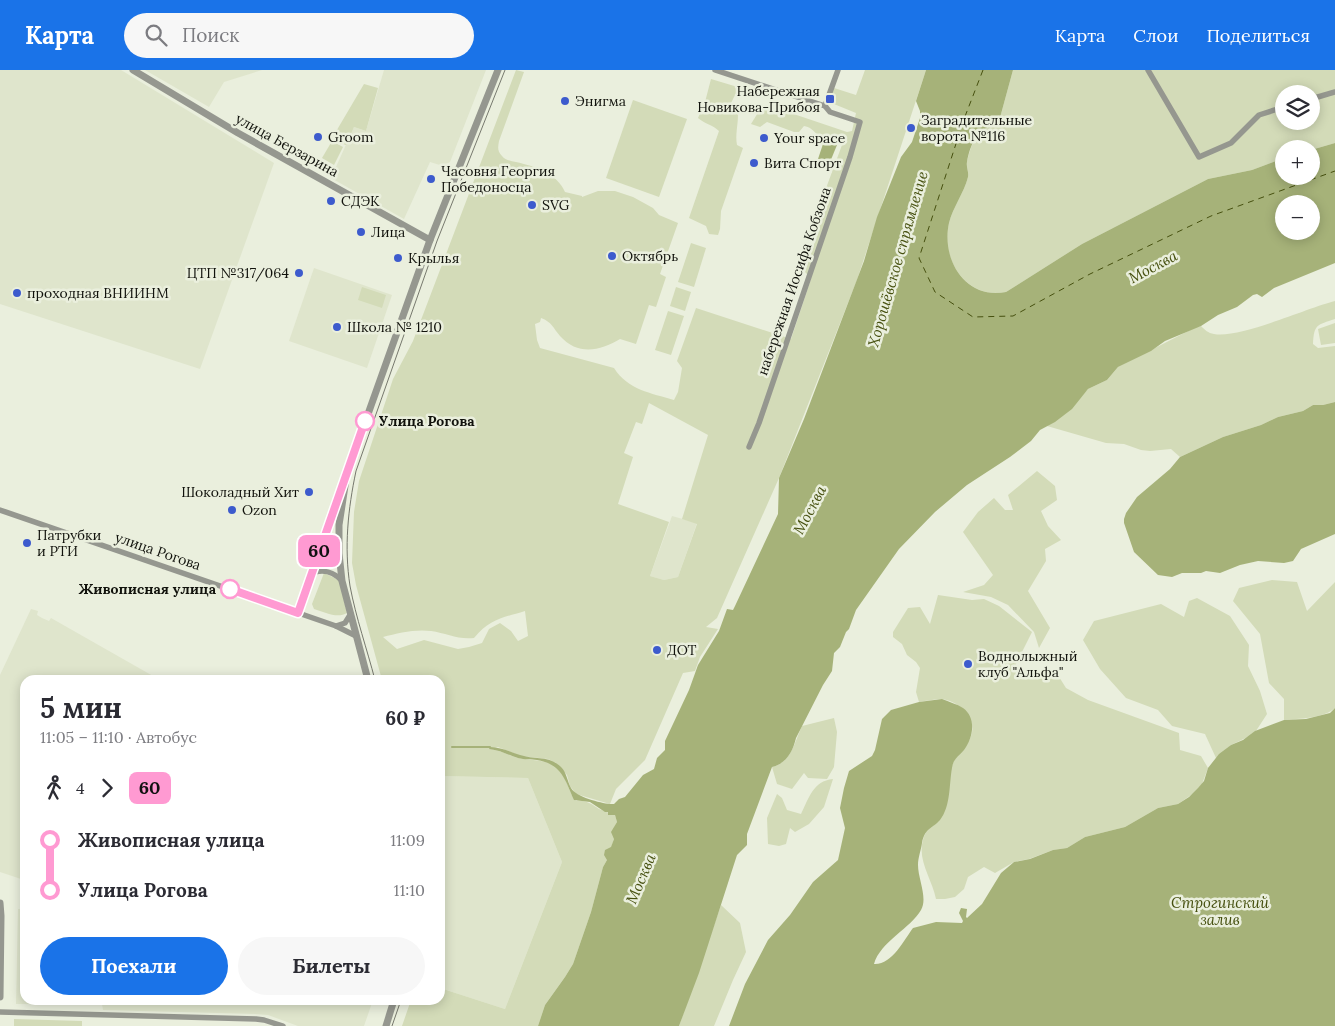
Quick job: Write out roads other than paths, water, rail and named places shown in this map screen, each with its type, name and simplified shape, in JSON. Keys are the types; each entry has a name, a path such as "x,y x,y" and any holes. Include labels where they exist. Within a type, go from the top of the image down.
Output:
{"street":[{"name":"улица Берзарина","path":"133,70 238,133 430,240"},
{"path":"298,613 430,240 498,70"},
{"path":"715,70 825,106 838,70"},
{"path":"1148,70 1199,157 1231,143 1259,115 1275,110"},
{"path":"1320,96 1335,92"},
{"name":"набережная Иосифа Кобзона","path":"749,447 759,423 850,157 860,122 830,112 825,106"},
{"path":"348,469 339,525 339,553 342,581 367,675"},
{"name":"улица Рогова","path":"0,510 336,626 356,636"},
{"path":"312,573 324,571 336,575 342,581"},
{"path":"336,626 345,623 350,615"},
{"path":"0,903 0,997"},
{"path":"386,1026 392,1005"},
{"path":"0,1012 256,1019 283,1026"}],"water":[{"path":"926,70 1013,70 998,125 985,128 980,132 970,149 967,162 968,177 949,223 947,237 953,263 959,274 979,290 991,293 1006,292 1082,244 1208,179 1252,170 1275,161 1275,185 1320,185 1320,147 1335,143 1335,263 1274,288 1262,297 1257,294 1253,295 1237,307 1218,315 1201,326 1165,341 1151,351 1118,367 1107,380 1088,389 1072,409 1055,422 1040,430 1031,441 1010,457 967,485 935,512 899,549 856,610 840,647 834,653 832,671 796,738 791,752 785,760 772,767 747,834 747,845 737,855 699,973 679,1026 538,1026 545,1005 573,964 591,912 603,867 607,860 604,855 605,850 611,847 614,839 611,832 617,822 615,815 608,815 608,812 590,802 574,800 562,774 552,765 537,760 518,758 489,749 490,747 498,748 552,761 563,769 571,788 578,794 610,804 614,804 619,799 625,797 643,775 654,769 657,758 665,750 665,741 689,690 698,665 719,631 727,609 733,610 778,514 779,478 804,419 864,261 877,217 901,157 912,142 920,118 920,111 916,101"},
{"path":"824,141 837,145 828,163 818,159"},
{"path":"1335,402 1335,534 1301,549 1293,561 1284,563 1258,561 1240,565 1220,573 1206,571 1201,573 1182,573 1172,577 1158,575 1134,552 1124,523 1126,513 1137,497 1170,469 1180,457 1223,437 1261,425 1278,417 1303,411 1313,405"},
{"name":"Строгинский залив","path":"942,699 963,708 967,712 972,723 970,740 953,765 948,802 944,814 923,838 918,865 923,894 921,910 882,949 874,964 880,963 892,956 913,928 936,922 962,923 963,921 959,913 961,908 967,909 967,918 982,904 1001,873 1014,862 1030,859 1053,850 1067,848 1085,837 1125,827 1158,808 1178,804 1198,788 1204,781 1208,768 1219,754 1231,745 1243,740 1255,731 1284,720 1306,719 1330,713 1335,708 1335,1026 729,1026 745,984 768,940 790,915 813,882 838,860 845,828 840,808 849,771 872,756 882,719 891,710 919,702"}],"waterway":[{"path":"452,747 490,747"}],"tram line":[{"path":"374,675 355,610 348,571 348,528 356,471 437,241 505,70"},
{"path":"392,1026 399,1005"}],"place":[{"name":"Набережная Новикова-Прибоя","path":"830,99"},
{"name":"Энигма","path":"565,101"},
{"name":"Заградительные ворота №116","path":"911,128"},
{"name":"Groom","path":"318,137"},
{"name":"Your space","path":"764,138"},
{"name":"Вита Спорт","path":"754,163"},
{"name":"Часовня Георгия Победоносца","path":"431,179"},
{"name":"СДЭК","path":"331,201"},
{"name":"SVG","path":"532,205"},
{"name":"Лица","path":"361,232"},
{"name":"Октябрь","path":"612,256"},
{"name":"Крылья","path":"398,258"},
{"name":"ЦТП №317/064","path":"299,273"},
{"name":"проходная ВНИИНМ","path":"17,293"},
{"name":"Школа № 1210","path":"337,327"},
{"name":"Улица Рогова","path":"365,421"},
{"name":"Шоколадный Хит","path":"309,492"},
{"name":"Ozon","path":"232,510"},
{"name":"Патрубки и РТИ","path":"27,543"},
{"name":"Живописная улица","path":"230,589"},
{"name":"ДОТ","path":"657,650"},
{"name":"Воднолыжный клуб \"Альфа\"","path":"968,664"}],"water label":[{"name":"Хорошёвское спрямление","path":"898,259"},
{"name":"Москва","path":"1153,267"},
{"name":"Москва","path":"810,510"},
{"name":"Москва","path":"641,879"}]}
